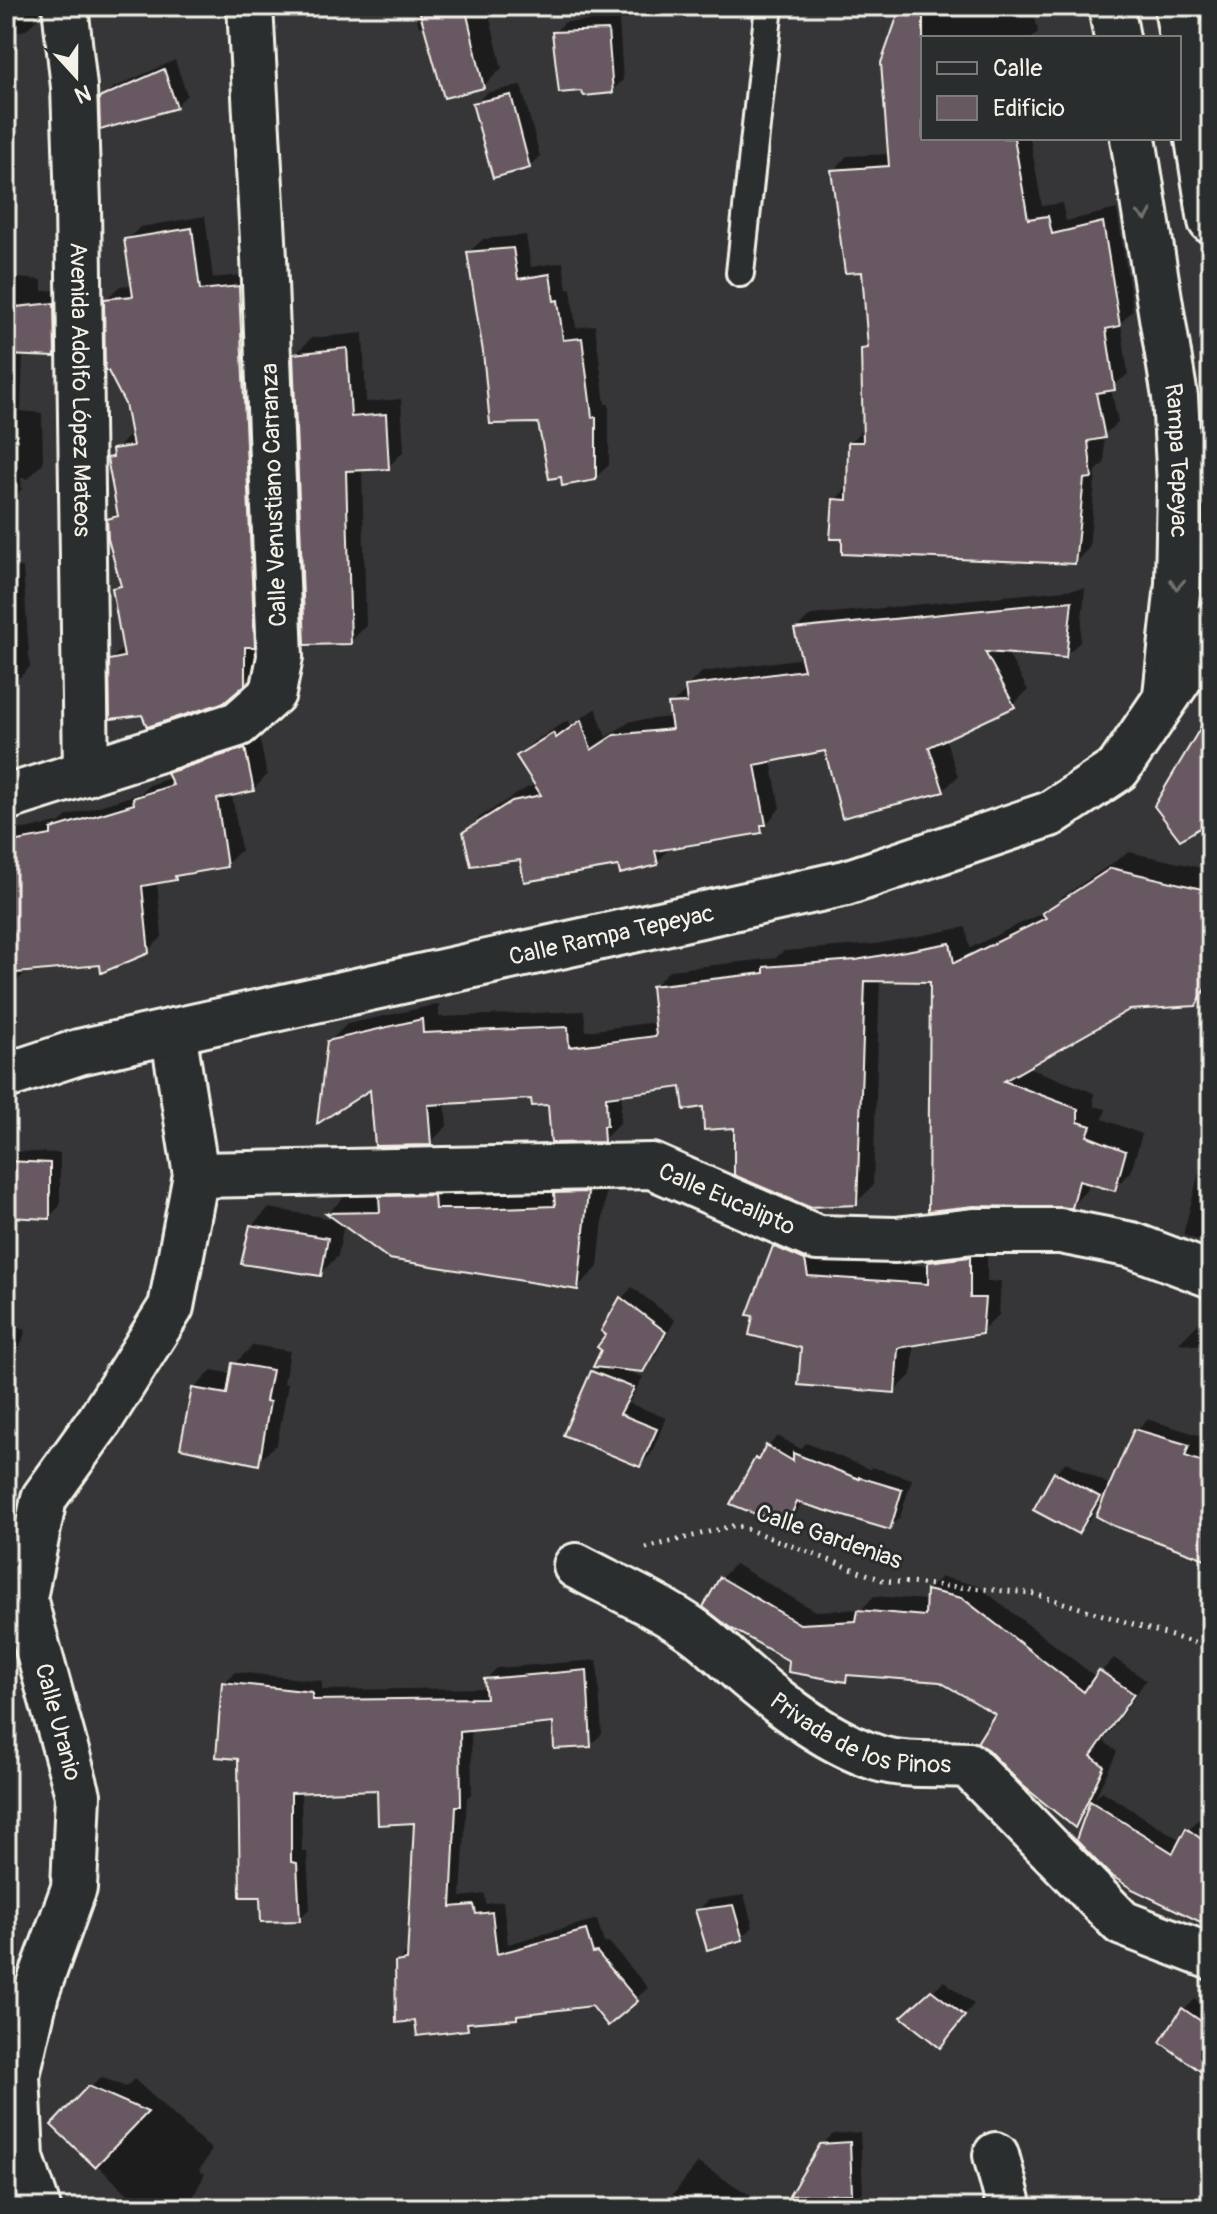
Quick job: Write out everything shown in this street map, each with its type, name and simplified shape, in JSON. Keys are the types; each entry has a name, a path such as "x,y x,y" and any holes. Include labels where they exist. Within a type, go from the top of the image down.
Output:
{"street":[{"name":"Avenida Adolfo López Mateos","path":"65,6 74,87 78,190 86,773"},
{"name":"Calle Venustiano Carranza","path":"6,798 238,724 273,693 280,657 266,290 250,6"},
{"path":"1111,6 1117,36"},
{"path":"1177,6 1211,221"},
{"name":"Rampa Tepeyac","path":"1133,140 1175,397 1180,485 1178,584 1166,699"},
{"path":"1166,699 1208,636 1211,625"},
{"name":"Calle Rampa Tepeyac","path":"6,1076 79,1052 846,883 1050,814 1118,769 1166,699"},
{"name":"Calle Uranio","path":"38,2208 21,2158 17,2075 36,1993 74,1888 78,1795 24,1598 44,1498 100,1420 171,1307 196,1175 173,1031"},
{"name":"Calle Eucalipto","path":"196,1175 652,1166 817,1238 896,1240 974,1231 1060,1231 1132,1245 1206,1274"},
{"name":"Privada de los Pinos","path":"576,1566 660,1608 696,1632 752,1680 804,1718 856,1751 912,1764 968,1765 1122,1923 1211,1957"},
{"path":"996,2155 1010,2208"}],"lane":[{"path":"740,273 769,6"}],"path":[{"name":"Calle Gardenias","path":"576,1566 736,1525 885,1581 1031,1593 1211,1648"}],"building":[{"path":"418,6 465,6 484,88 444,98"},
{"path":"901,6 923,6 921,140 1014,140 1028,219 1048,216 1052,234 1103,222 1120,326 1106,329 1115,390 1096,393 1105,438 1088,441 1092,478 1084,479 1075,564 842,554 842,539 830,539 833,499 847,500 848,442 863,442 861,349 868,348 862,272 845,273 831,170 889,166 881,63"},
{"path":"608,30 613,93 584,96 581,91 559,93 552,32"},
{"path":"164,69 177,108 100,130 99,98"},
{"path":"511,95 530,168 493,178 472,103"},
{"path":"192,228 200,290 239,286 255,647 245,647 245,685 225,702 147,727 142,715 110,719 109,660 124,657 112,588 121,586 108,539 107,519 118,516 107,458 113,457 112,449 133,446 125,404 108,371 105,371 104,299 133,296 124,239"},
{"path":"513,248 518,279 550,274 554,301 558,300 563,340 582,338 592,417 596,417 596,480 562,486 561,477 549,479 538,423 490,424 483,352 467,252"},
{"path":"54,303 55,357 6,355 6,308"},
{"path":"347,348 351,417 386,414 389,469 346,471 351,644 305,645 293,354"},
{"path":"1072,601 1066,658 985,652 1015,707 929,747 944,792 842,818 825,751 755,765 766,825 761,825 762,833 655,851 658,865 620,874 618,866 524,882 520,860 471,866 463,832 512,801 541,795 516,756 553,733 556,738 581,720 591,750 614,735 672,729 668,704 687,703 685,686 804,670 794,629"},
{"path":"1211,710 1211,821 1180,840 1154,806"},
{"path":"245,748 254,791 217,799 227,867 175,876 176,880 142,886 149,953 101,973 100,965 6,974 6,843 51,835 51,829 134,804 133,798 173,785 167,773"},
{"path":"1111,868 1211,891 1211,978 1196,1006 1129,1010 1004,1081 1078,1109 1078,1122 1091,1126 1087,1136 1126,1151 1115,1191 1079,1181 1072,1208 974,1206 928,1211 930,982 865,981 857,1205 809,1207 734,1175 734,1128 704,1130 703,1107 684,1110 681,1087 606,1097 604,1142 551,1143 548,1105 532,1106 531,1099 428,1105 431,1145 375,1146 370,1090 317,1124 327,1041 422,1019 423,1033 568,1027 569,1047 656,1036 651,986 764,973 764,967 856,960 950,943 954,963 1046,918 1042,913"},
{"path":"6,1161 50,1163 50,1219 6,1217"},
{"path":"588,1192 578,1290 389,1259 326,1213 380,1212 379,1196 434,1195 435,1209 473,1209 555,1206 554,1193"},
{"path":"250,1225 328,1238 321,1276 241,1264"},
{"path":"773,1246 805,1260 808,1276 928,1284 928,1262 970,1257 970,1298 985,1298 982,1334 898,1348 895,1393 798,1385 801,1348 749,1335 753,1316 747,1315"},
{"path":"620,1297 666,1332 643,1372 593,1367 601,1350 597,1347 606,1335 601,1331"},
{"path":"232,1363 272,1370 259,1465 180,1448 192,1388 227,1394"},
{"path":"591,1371 634,1388 620,1414 657,1429 640,1467 563,1435"},
{"path":"1134,1429 1189,1445 1185,1456 1211,1465 1211,1561 1114,1526 1096,1516"},
{"path":"766,1445 793,1461 793,1453 859,1479 902,1490 890,1530 797,1502 786,1526 730,1504 755,1458 758,1460"},
{"path":"1054,1472 1100,1497 1078,1534 1033,1510"},
{"path":"720,1577 800,1624 856,1621 858,1610 925,1616 926,1590 962,1598 1084,1692 1099,1670 1134,1694 1091,1756 1104,1766 1075,1828 977,1743 995,1714 940,1682 847,1675 846,1682 788,1672 789,1661 729,1627 703,1607"},
{"path":"587,1670 591,1747 554,1749 553,1723 460,1732 461,1806 456,1806 451,1907 474,1905 476,1914 492,1912 497,1954 586,1930 593,1953 597,1952 638,2001 608,2026 592,2006 517,2015 517,2019 467,2023 468,2030 417,2036 415,2021 396,2023 395,1962 407,1960 414,1823 378,1825 377,1790 291,1793 291,1862 297,1863 300,1921 261,1922 260,1897 240,1897 238,1759 216,1757 222,1682 312,1692 312,1700 486,1698 484,1679"},
{"path":"1090,1801 1173,1853 1186,1828 1211,1846 1211,1927 1132,1889 1109,1874 1076,1840"},
{"path":"733,1905 743,1940 707,1950 695,1910"},
{"path":"931,1990 965,2016 940,2048 901,2017"},
{"path":"1182,2008 1211,2028 1211,2079 1160,2042"},
{"path":"88,2086 148,2112 95,2167 51,2125"},
{"path":"850,2142 852,2194 789,2196 820,2144"}]}
